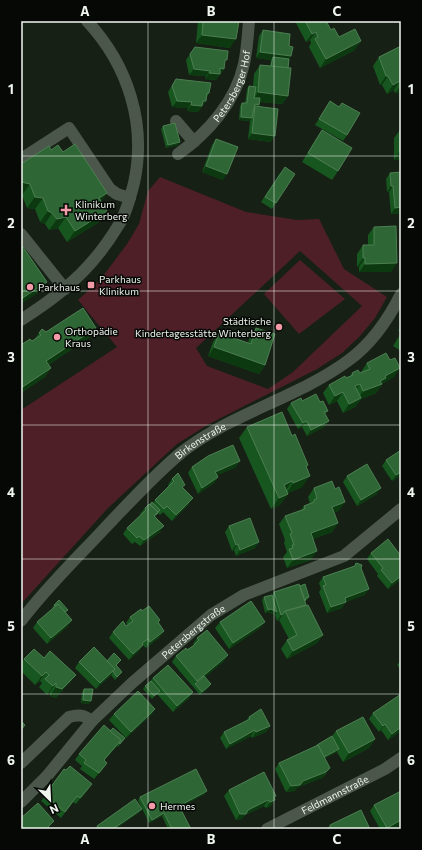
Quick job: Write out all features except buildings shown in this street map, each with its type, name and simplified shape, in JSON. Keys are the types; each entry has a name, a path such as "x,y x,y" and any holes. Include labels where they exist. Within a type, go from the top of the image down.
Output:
{"street":[{"path":"21,320 65,289 84,270 110,239 120,224 130,198 137,167 139,149 137,123 130,91 110,51 87,21"},
{"name":"Petersberger Hof","path":"178,154 194,142 216,119 234,91 244,65 249,21"},
{"path":"176,121 194,142"},
{"path":"21,159 69,128 110,189 117,194 130,198"},
{"path":"21,234 65,289"},
{"name":"Birkenstraße","path":"21,621 40,597 116,516 178,456 212,433 322,378 349,360 373,337 401,294"},
{"name":"Petersbergstraße","path":"21,802 47,776 92,721 137,678 193,630 230,603 344,556 401,509"},
{"path":"21,763 69,717 76,715 86,716 92,721"},
{"name":"Feldmannstraße","path":"267,829 385,769 401,758"}],"shaded area":[{"path":"160,177 246,212 297,220 319,219 344,269 387,297 375,318 360,336 342,353 317,369 209,424 177,444 108,508 21,604 21,410 117,347 78,300 100,280 127,244 139,224 148,191","holes":["300,251 362,306 293,372 268,389 207,366 196,348"]},
{"path":"300,260 345,299 299,334 264,294"}],"place":[{"name":"Klinikum Winterberg","path":"66,210"},
{"name":"Parkhaus Klinikum","path":"91,285"},
{"name":"Parkhaus","path":"30,287"},
{"name":"Städtische Kindertagesstätte Winterberg","path":"279,327"},
{"name":"Orthopädie Kraus","path":"57,337"},
{"name":"Hermes","path":"152,806"}]}
